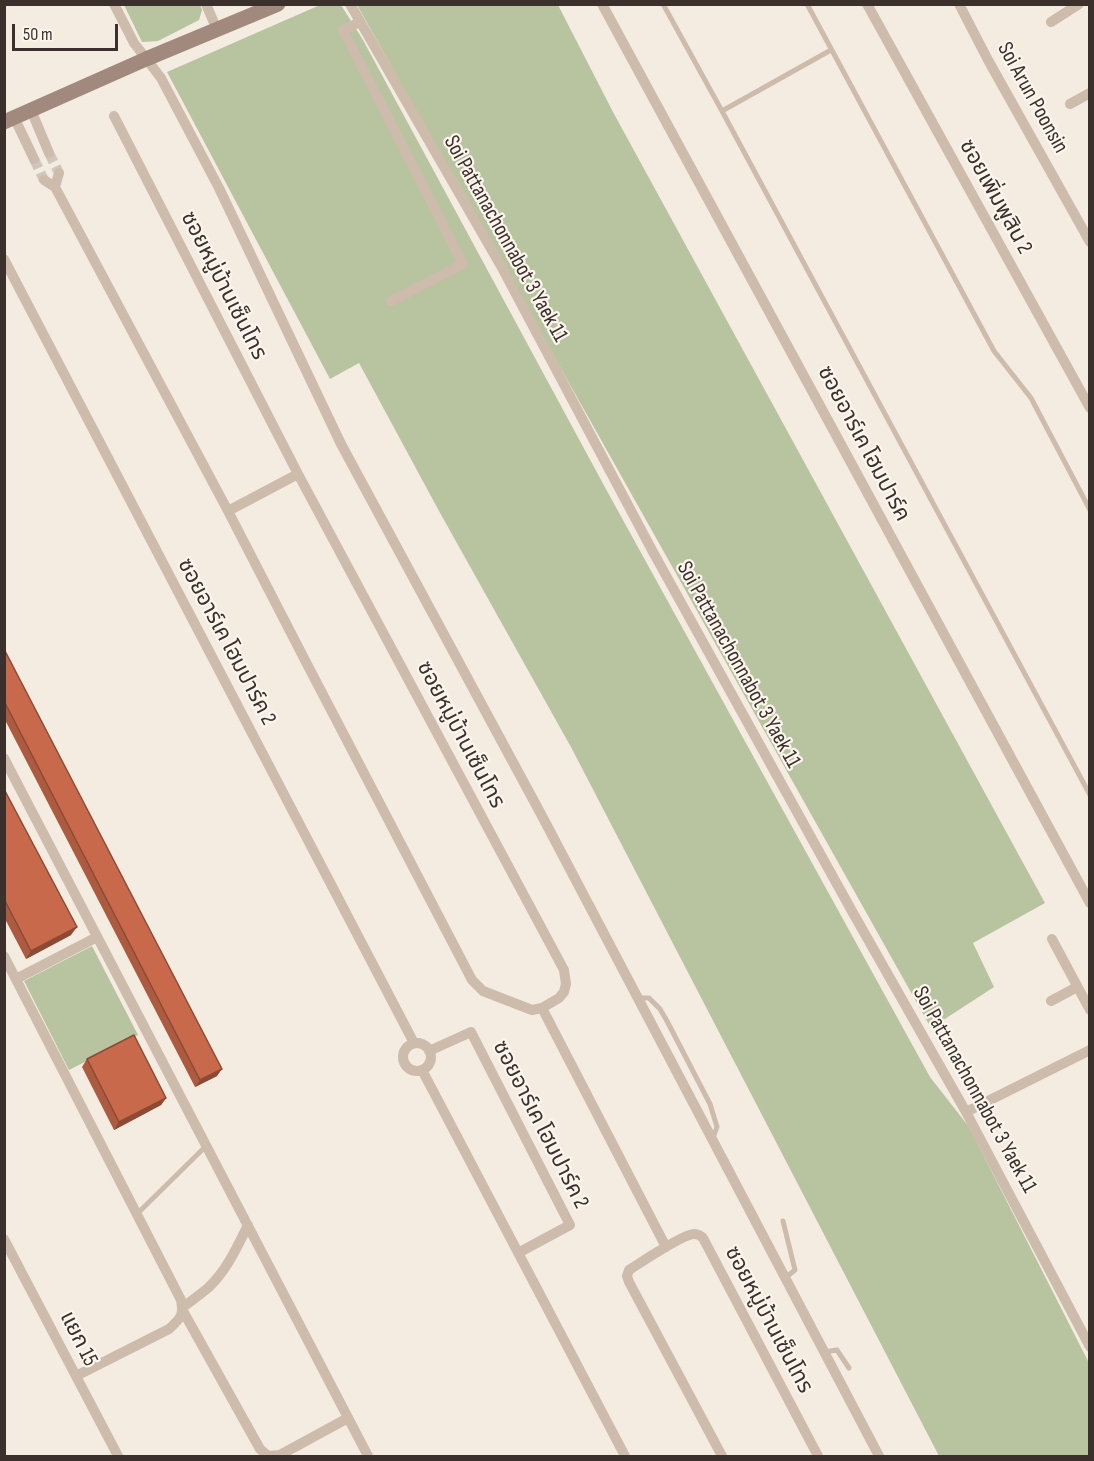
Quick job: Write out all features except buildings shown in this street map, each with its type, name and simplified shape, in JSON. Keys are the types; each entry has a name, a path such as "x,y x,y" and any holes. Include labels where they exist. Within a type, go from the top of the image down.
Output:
{"street":[{"path":"114,4 134,43 161,78 219,188 341,444 542,816 879,1456"},
{"path":"206,4 217,30"},
{"name":"Soi Pattanachonnabot 3 Yaek 11","path":"350,4 501,266 653,552 966,1112 1089,1347"},
{"name":"ซอยอาร์เค โฮมปาร์ค","path":"602,4 1089,903"},
{"name":"ซอยเพิ่มพูสิน 2","path":"867,4 1089,408"},
{"name":"Soi Arun Poonsin","path":"959,4 1089,242"},
{"path":"1051,22 1079,4"},
{"path":"34,159 9,119 276,5"},
{"path":"360,22 344,30 463,264 391,301"},
{"path":"1070,104 1089,93"},
{"path":"31,110 49,153"},
{"name":"ซอยหมู่บ้านเซ็นโทร","path":"114,116 298,474 564,970 566,984 564,992 559,998 542,1008"},
{"path":"55,188 59,173"},
{"path":"44,180 55,188 228,511 472,980 483,991 495,996 532,1010 542,1008 666,1247"},
{"name":"ซอยอาร์เค โฮมปาร์ค 2","path":"4,259 414,1043"},
{"path":"228,511 298,474"},
{"path":"4,758 368,1456"},
{"path":"16,979 97,937"},
{"path":"1052,939 1089,1010"},
{"path":"4,956 181,1300 183,1310 260,1449 268,1456 280,1455 348,1418"},
{"path":"1051,1001 1077,987"},
{"name":"ซอยอาร์เค โฮมปาร์ค 2","path":"429,1051 471,1032 570,1225 518,1253"},
{"path":"414,1043 423,1044 430,1055 429,1064 418,1071 409,1068 403,1057 406,1048 414,1043"},
{"path":"966,1112 1089,1050"},
{"path":"422,1070 625,1456"},
{"path":"76,1376 169,1329 178,1321 183,1310 218,1277 248,1226"},
{"name":"ซอยหมู่บ้านเซ็นโทร","path":"722,1456 627,1276 629,1270 666,1247 693,1234 698,1234 703,1238 818,1456"},
{"name":"แยก 15","path":"4,1239 118,1456"}],"lane":[{"path":"663,4 1089,795"},
{"path":"807,4 994,351 1030,398 1089,510"},
{"path":"722,111 831,50"},
{"path":"137,1214 206,1146"},
{"path":"783,1221 795,1270 785,1278"},
{"path":"824,1352 837,1350 849,1368"}],"green space":[{"path":"124,5 200,5 202,10 199,20 158,41 142,42"},
{"path":"320,5 341,5 363,40 607,491 930,1077 969,1127 1089,1363 1089,1456 939,1456 572,749 359,363 330,379 167,72"},
{"path":"357,5 558,5 613,112 1045,903 973,943 994,987 931,1028"},
{"path":"92,946 138,1035 69,1070 24,981"}],"tunnel":[{"path":"49,153 59,173"},
{"path":"34,159 44,180"}]}
